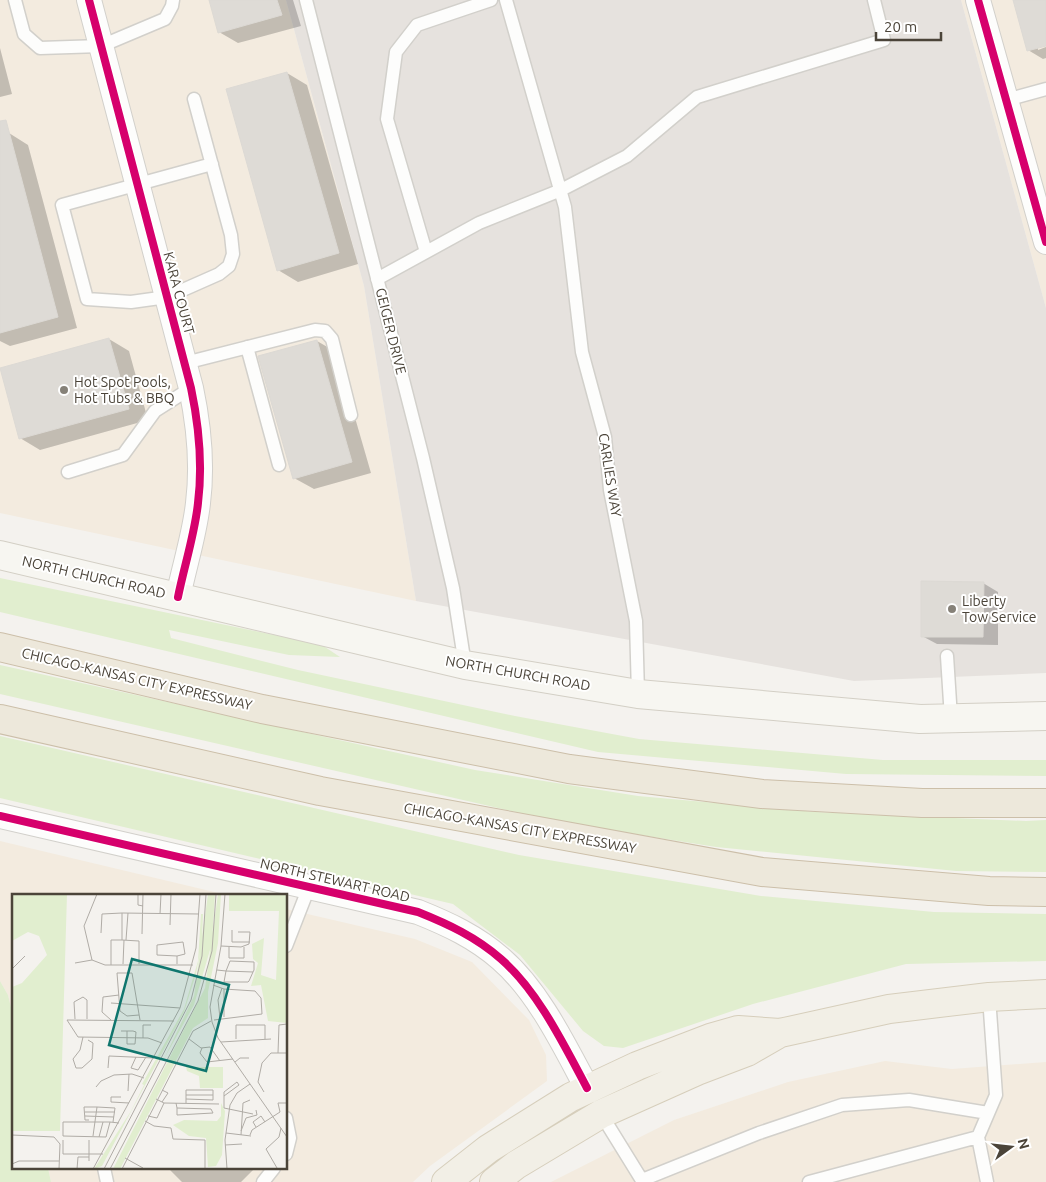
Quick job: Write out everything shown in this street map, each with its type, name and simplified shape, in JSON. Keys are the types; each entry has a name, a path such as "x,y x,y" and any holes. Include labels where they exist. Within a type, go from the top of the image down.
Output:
{"highway":[{"name":"CHICAGO-KANSAS CITY EXPRESSWAY","path":"0,647 262,709 569,768 762,794 922,803 1046,803"},
{"name":"CHICAGO-KANSAS CITY EXPRESSWAY","path":"0,719 320,791 762,872 989,891 1046,892"}],"main road":[{"name":"NORTH CHURCH ROAD","path":"0,554 465,665 638,694 920,719 1046,716"},
{"path":"446,1182 513,1133 570,1097 637,1066 710,1038 738,1030 780,1033 889,1009 989,997 1046,994"},
{"path":"494,1182 516,1165 601,1114 689,1075 747,1052 780,1033"}],"street":[{"name":"KARA COURT","path":"89,0 185,363 198,424 200,474 198,504 178,597"},
{"path":"978,0 1046,242"},
{"name":"NORTH STEWART ROAD","path":"0,816 418,912 448,924 475,939 500,958 523,981 559,1037 588,1088"}],"lane":[{"path":"15,0 24,34 40,48 101,46 165,18 172,6 173,0"},
{"name":"GEIGER DRIVE","path":"306,0 426,467 453,588 465,665"},
{"path":"426,252 387,119 396,52 417,25 490,0"},
{"name":"CARLIES WAY","path":"506,0 566,207 582,352 605,437 610,490 636,621 638,694"},
{"path":"377,279 479,223 561,190 626,156 697,97 884,40 874,0"},
{"path":"1006,100 1046,89"},
{"path":"194,99 212,164 231,234 233,254 229,266 219,274 167,297 131,302 86,300 62,205 212,164"},
{"path":"185,363 315,330 325,331 332,339 351,415"},
{"path":"247,347 278,465"},
{"path":"68,472 123,455 155,411 191,388"},
{"path":"947,656 951,718"},
{"path":"288,941 309,887"},
{"path":"987,1182 978,1137 996,1095 989,997"},
{"path":"601,1114 643,1181 760,1133 842,1105 909,1100 988,1113"},
{"path":"288,1128 290,1138 288,1146"},
{"path":"809,1182 978,1137"},
{"path":"263,1182 272,1170"}],"shaded area":[{"path":"0,0 286,0 364,286 416,601 0,513"},
{"path":"286,0 961,0 1046,308 1046,673 854,681 416,601 364,286"},
{"path":"961,0 1046,0 1046,308"},
{"path":"0,841 223,894 12,894 12,1012 8,995 0,981"},
{"path":"288,909 415,939 472,962 529,1020 546,1055 547,1081 430,1166 413,1182 51,1182 48,1170 288,1170"},
{"path":"885,1061 952,1069 1046,1062 1046,1182 551,1182 674,1120 788,1082"}],"green space":[{"path":"0,578 322,645 340,657 289,655 169,630 171,638 298,670 515,716 639,739 883,760 1046,760 1046,776 846,774 598,752 0,612"},
{"path":"0,665 475,770 638,796 816,812 1026,821 1046,820 1046,872 956,871 716,847 559,822 0,694"},
{"path":"0,736 519,855 761,896 934,912 1046,914 1046,961 906,964 753,1004 623,1048 604,1046 583,1031 520,955 453,904 0,798"},
{"path":"0,981 8,995 12,1012 12,1170 48,1170 51,1182 0,1182"}],"building":[{"path":"209,0 277,0 282,15 218,33"},
{"path":"1013,0 1046,0 1046,46 1027,51"},
{"path":"287,72 339,253 277,271 226,89"},
{"path":"6,120 58,317 0,333 0,121"},
{"name":"Hot Spot Pools, Hot Tubs & BBQ","path":"109,338 129,409 19,439 0,368"},
{"path":"317,340 352,462 293,479 258,356"},
{"name":"Liberty Tow Service","path":"921,581 984,582 983,637 921,637"}],"cycle path":[{"path":"89,0 191,388 196,416 200,459 197,514 178,597"},
{"path":"978,0 1046,242"},
{"path":"0,816 418,912 440,921 482,944 514,972 549,1019 587,1088"}],"place":[{"name":"Hot Spot Pools, Hot Tubs & BBQ","path":"64,390"},
{"name":"Liberty Tow Service","path":"952,609"}]}
